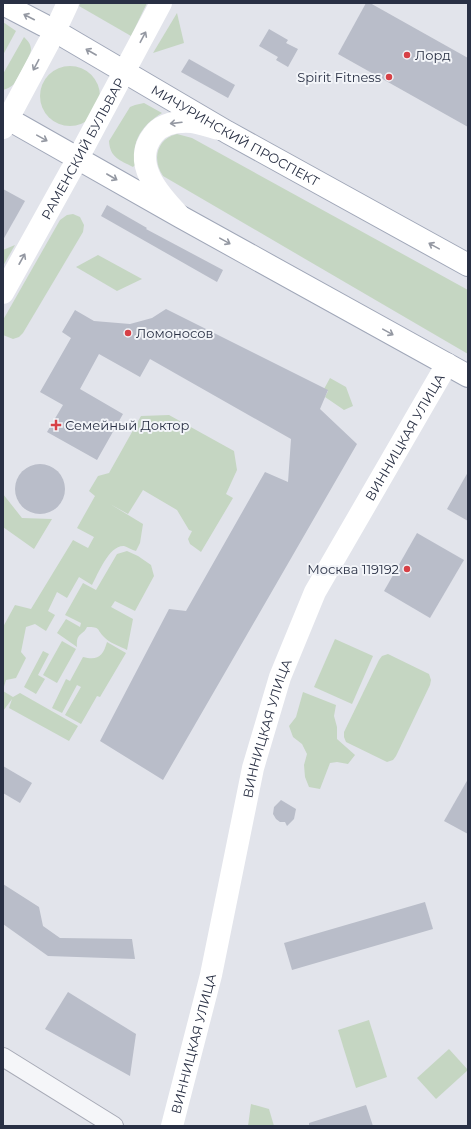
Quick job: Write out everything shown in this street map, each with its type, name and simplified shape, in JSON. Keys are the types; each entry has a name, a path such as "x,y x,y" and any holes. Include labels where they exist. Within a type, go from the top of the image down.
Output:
{"street":[{"path":"68,3 55,31 4,121 78,158 181,217 468,376"},
{"name":"РАМЕНСКИЙ БУЛЬВАР","path":"3,293 78,158 161,3"},
{"name":"МИЧУРИНСКИЙ ПРОСПЕКТ","path":"3,4 55,31 227,132 468,265"},
{"path":"181,217 162,198 150,177 145,164 144,153 148,140 156,130 165,125 177,122 192,122 227,132"},
{"name":"ВИННИЦКАЯ УЛИЦА","path":"172,1126 211,975 253,768 280,677 315,592 447,364"},
{"path":"3,1058 114,1126"}],"green space":[{"path":"81,3 147,3 131,36 79,6"},
{"path":"177,13 184,43 153,53"},
{"path":"3,22 16,31 3,55"},
{"path":"24,37 30,44 30,53 14,84 3,90 3,74"},
{"path":"70,66 82,68 95,79 98,84 100,96 98,108 87,121 82,124 70,126 58,124 45,113 42,108 40,96 42,84 53,71 58,68"},
{"path":"144,103 162,113 149,123 140,134 135,148 135,165 133,167 116,158 111,151 109,141 130,107"},
{"path":"177,134 192,138 468,290 468,354 163,176 157,157 160,145 164,140"},
{"path":"73,214 80,217 84,225 83,232 23,333 19,337 13,339 3,335 3,320 60,220 67,215"},
{"path":"15,245 3,266 3,250"},
{"path":"98,255 142,279 117,291 76,267"},
{"path":"330,378 346,387 353,406 344,410 325,397 328,391 324,389"},
{"path":"169,415 234,451 237,470 226,494 233,498 201,552 190,544 188,539 192,531 189,530 177,510 143,490 128,514 110,504 143,524 140,543 136,551 124,546 119,547 109,555 92,585 79,577 67,598 57,592 48,611 55,615 46,631 35,624 26,627 21,652 26,658 16,678 6,680 3,690 3,627 15,605 31,609 73,540 88,548 94,537 77,528 95,496 89,491 98,476 109,473 141,416"},
{"path":"3,494 22,518 52,519 34,549 3,527"},
{"path":"127,551 138,556 151,565 154,576 135,611 115,601 111,607 133,619 127,650 109,641 98,629 94,627 87,627 79,636 77,647 57,633 66,619 80,627 81,623 65,615 83,583 96,590 117,554"},
{"path":"335,639 373,656 352,704 314,687"},
{"path":"62,641 76,649 57,683 43,675"},
{"path":"107,642 126,653 100,697 97,696 81,724 65,715 81,687 77,685 62,713 52,708 66,679 70,681 83,657 96,658 102,654"},
{"path":"43,651 49,654 38,675 45,679 36,694 24,687"},
{"path":"388,654 429,674 431,680 396,756 393,760 387,762 346,742 344,732 379,660 382,656"},
{"path":"3,691 13,697 20,693 78,726 69,741 9,708 12,699 3,711"},
{"path":"303,692 336,705 334,716 337,727 337,739 355,755 348,764 337,762 330,763 320,789 309,787 305,777 304,765 307,754 302,744 293,737 289,726 296,717"},
{"path":"369,1020 387,1077 356,1088 338,1030"},
{"path":"449,1049 468,1070 436,1099 417,1078"},
{"path":"251,1104 269,1109 274,1126 248,1126"}],"building":[{"path":"366,3 370,3 468,58 468,127 338,54"},
{"path":"269,29 288,40 286,43 298,49 288,67 276,60 278,57 259,46"},
{"path":"189,59 235,85 228,98 181,72"},
{"path":"3,189 25,201 3,240"},
{"path":"107,205 147,228 146,229 223,270 217,282 101,216"},
{"path":"166,309 328,390 320,409 357,444 163,780 100,741 169,609 186,611 265,472 288,482 291,439 150,359 140,377 99,354 80,389 123,414 97,460 47,432 63,405 40,392 71,338 62,332 75,310 94,321 130,324 152,318"},
{"path":"35,464 45,464 58,471 65,484 65,494 58,507 45,514 35,514 26,510 19,503 15,494 15,484 19,475 26,468"},
{"path":"468,472 468,521 447,509"},
{"path":"417,533 464,560 430,618 384,591"},
{"path":"3,766 32,783 20,803 3,793"},
{"path":"468,779 468,834 444,821"},
{"path":"281,800 296,809 294,819 287,826 285,822 280,822 276,819 273,814 274,807"},
{"path":"3,884 39,907 43,926 60,938 132,939 135,959 48,956 3,924"},
{"path":"425,902 433,929 292,970 284,943"},
{"path":"68,992 136,1034 130,1076 45,1029"},
{"path":"366,1105 373,1126 309,1126 309,1123"}],"place":[{"name":"Лорд","path":"407,55"},
{"name":"Spirit Fitness","path":"389,77"},
{"name":"Ломоносов","path":"128,333"},
{"name":"Семейный Доктор","path":"56,425"},
{"name":"Москва 119192","path":"407,569"}]}
